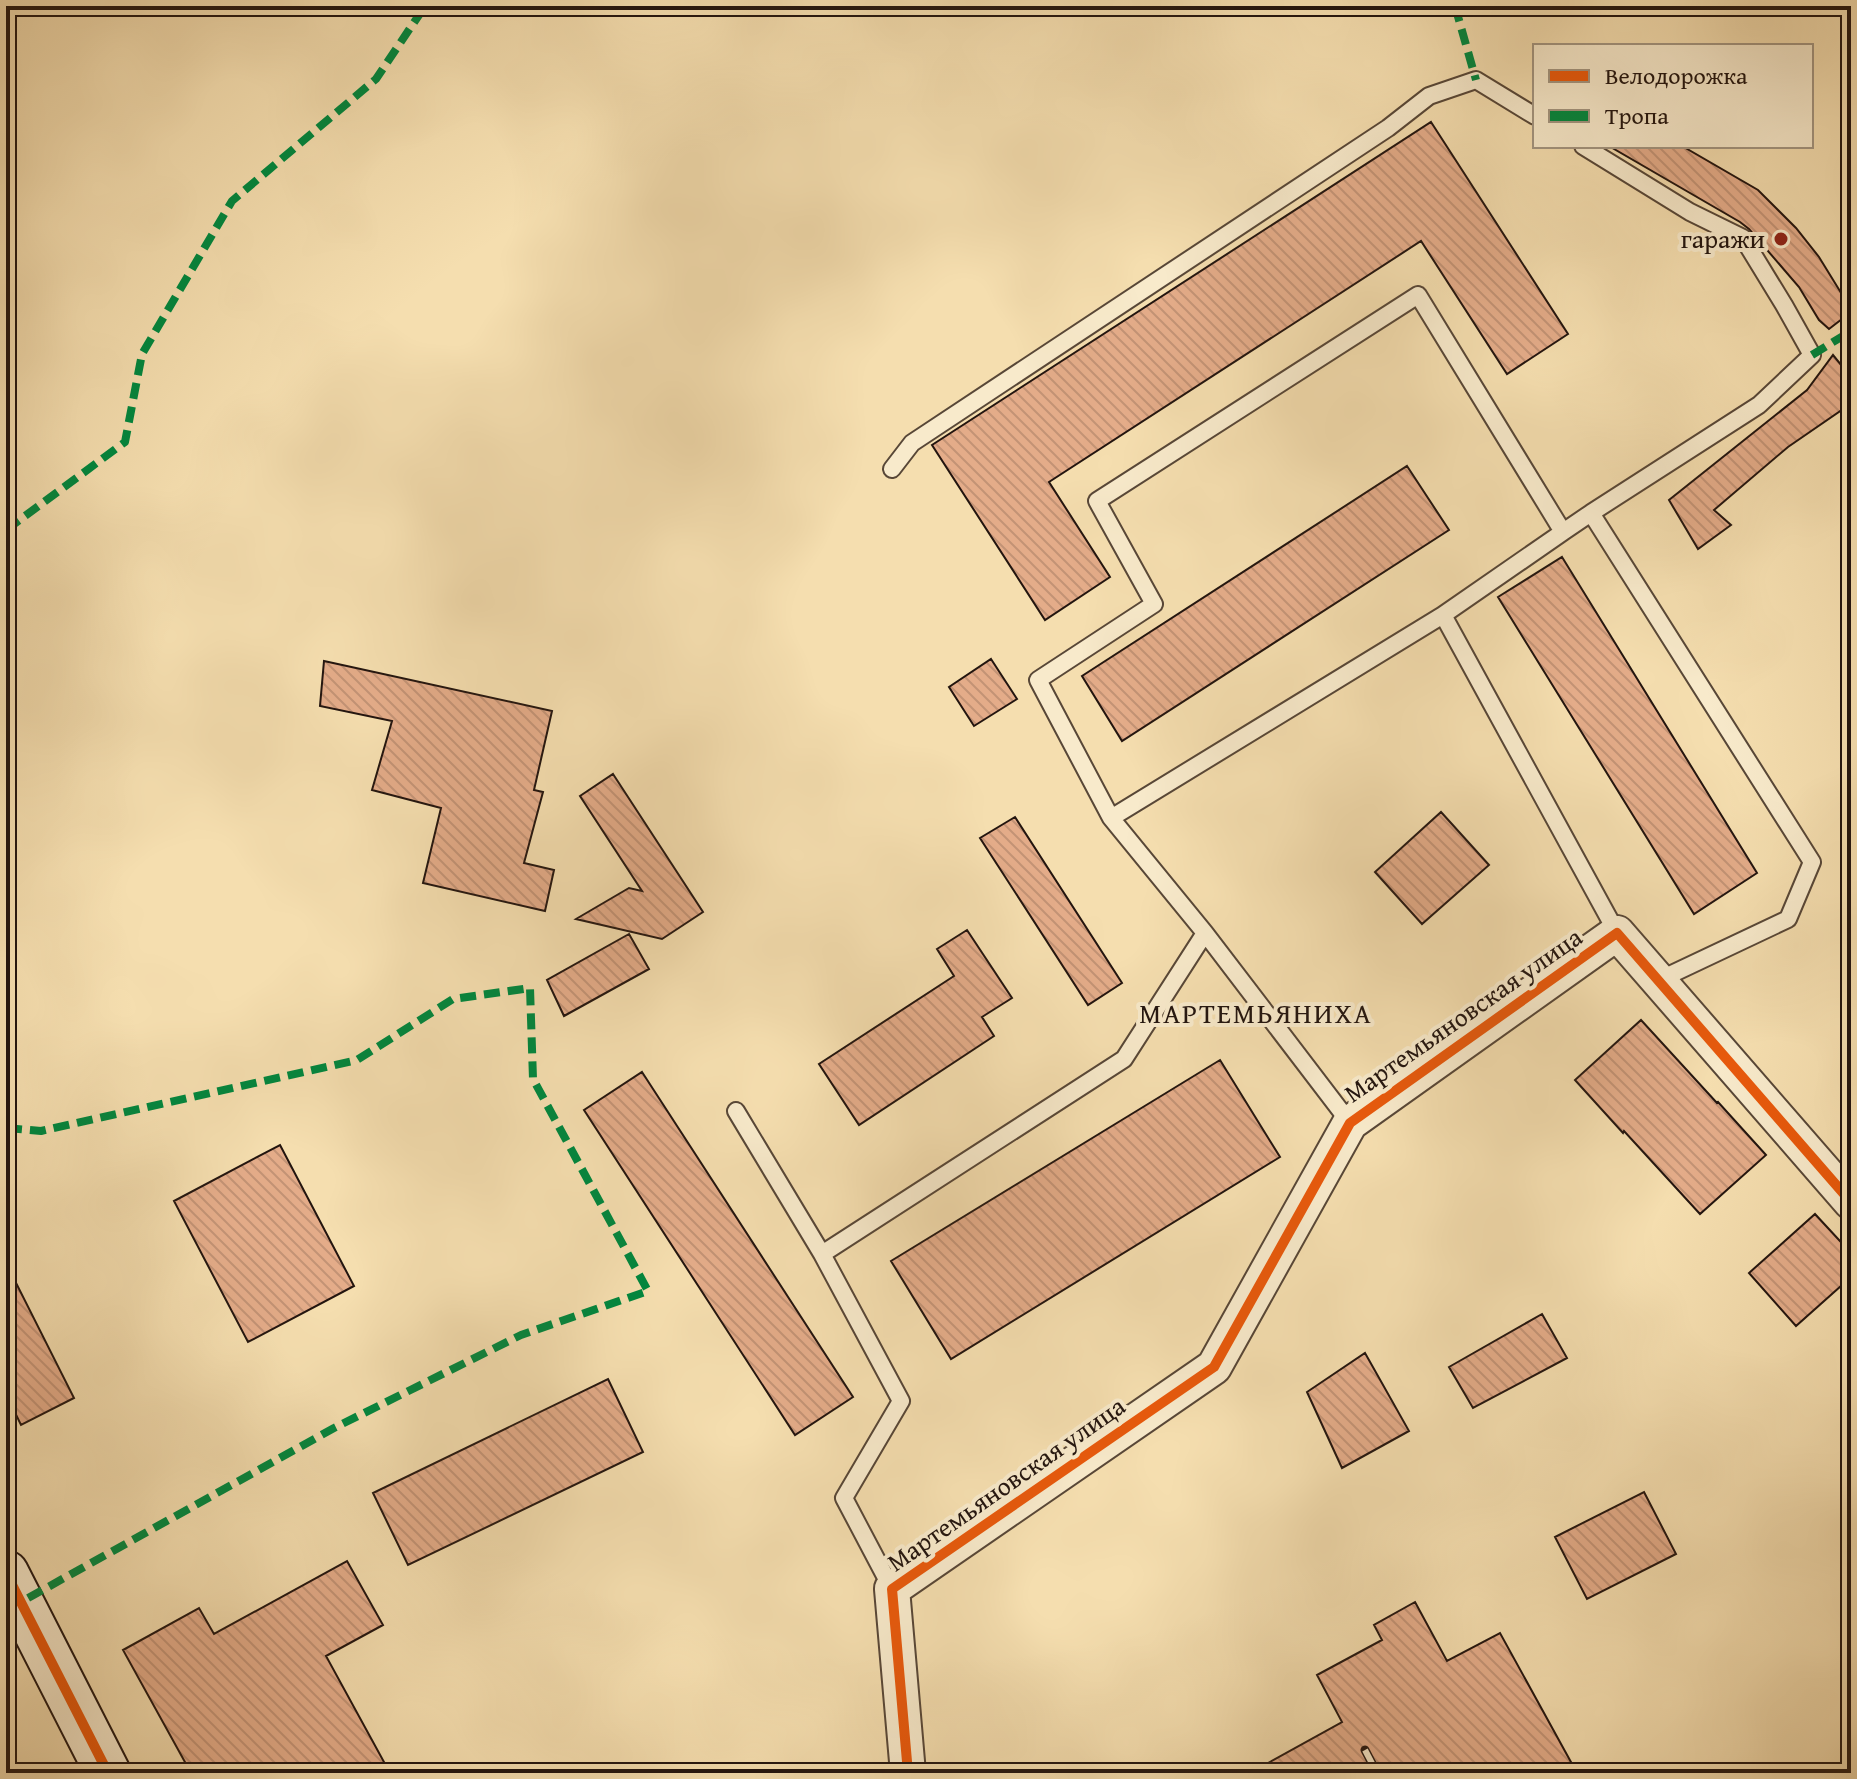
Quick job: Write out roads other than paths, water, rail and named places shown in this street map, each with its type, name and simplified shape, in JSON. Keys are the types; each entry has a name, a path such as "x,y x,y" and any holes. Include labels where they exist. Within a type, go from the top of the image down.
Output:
{"street":[{"name":"Мартемьяновская улица","path":"908,1773 892,1589 1214,1367 1350,1123 1617,933 1851,1202"},
{"path":"6,1573 108,1773"}],"lane":[{"path":"892,469 912,443 1388,128 1429,96 1476,80 1533,115"},
{"path":"1111,818 1443,615 1591,513 1759,405 1812,355 1743,238 1690,212 1586,148"},
{"path":"1350,1123 1205,933 1111,818 1038,680 1154,604 1097,501 1418,295 1563,532"},
{"path":"1591,513 1812,862 1788,919 1659,980"},
{"path":"1443,615 1617,933"},
{"path":"822,1254 1124,1059 1205,933"},
{"path":"736,1111 822,1254 901,1401 844,1498 892,1589"}],"railway":[{"path":"1365,1750 1377,1773"}],"place":[{"name":"гаражи","path":"1781,239"}],"district":[{"name":"МАРТЕМЬЯНИХА","path":"1256,1013"}]}
